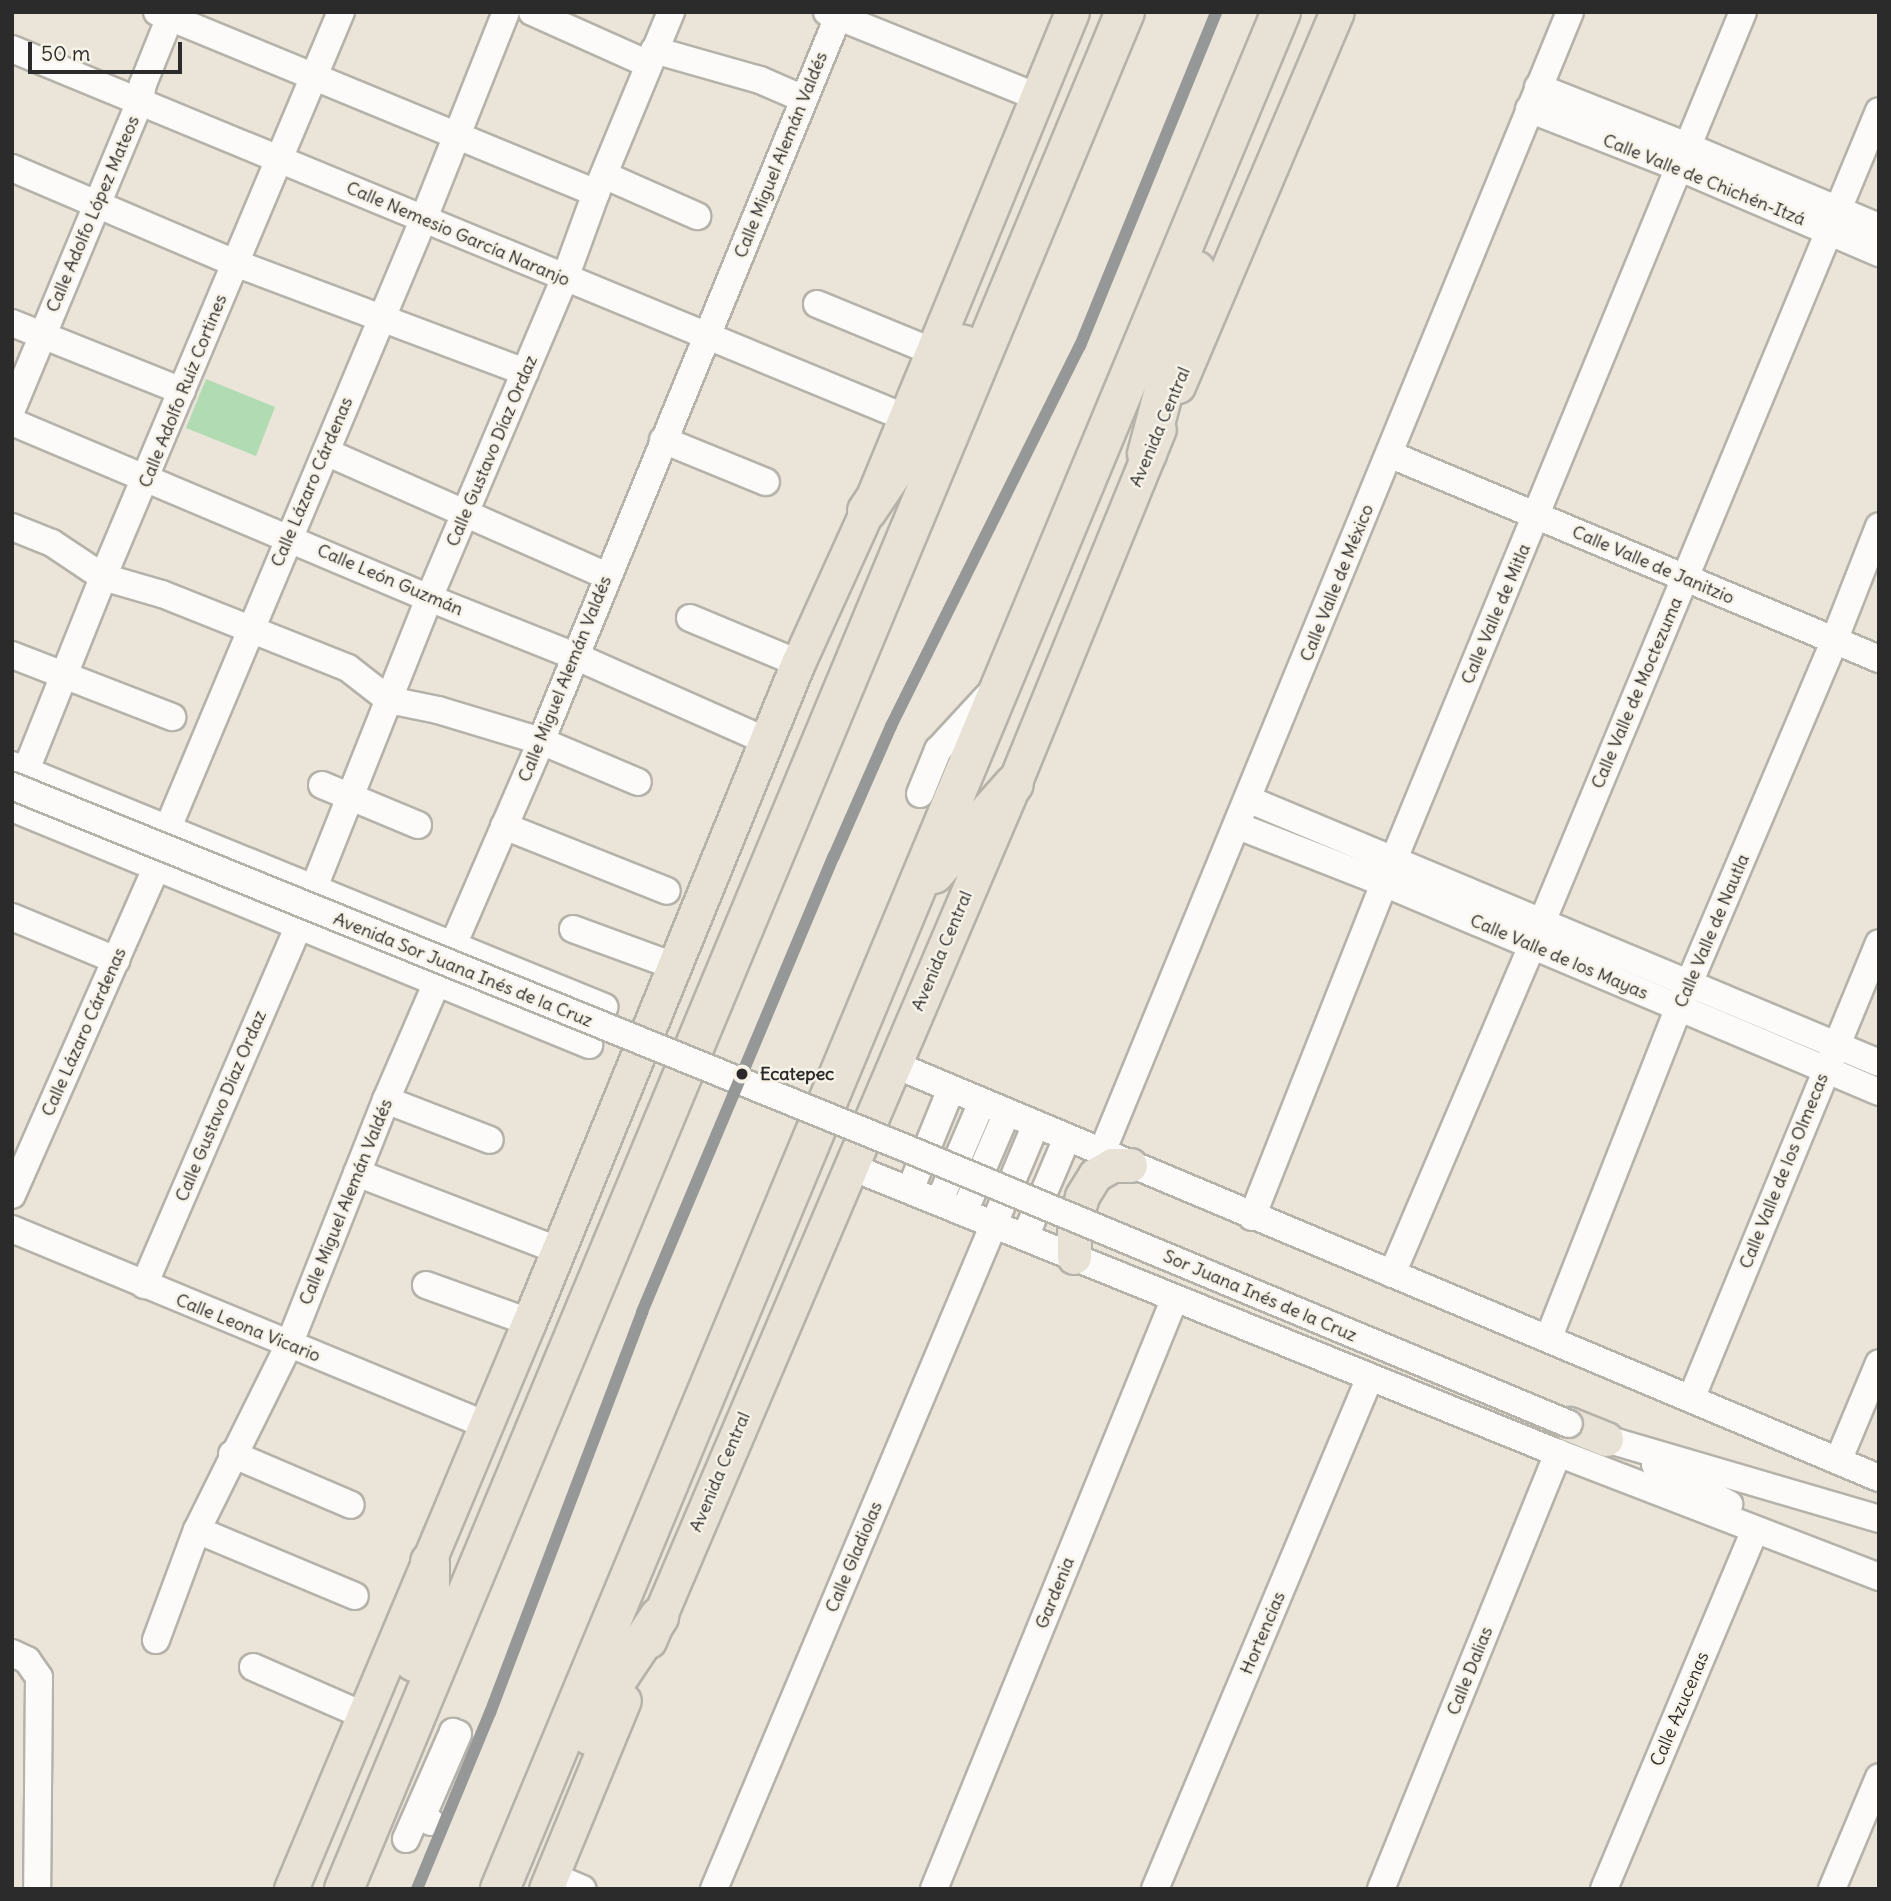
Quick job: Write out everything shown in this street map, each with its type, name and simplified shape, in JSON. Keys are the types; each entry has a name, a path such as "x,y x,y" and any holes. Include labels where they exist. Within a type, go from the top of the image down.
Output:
{"highway":[{"path":"344,1889 1125,12"},
{"path":"500,1889 1281,12"},
{"path":"1147,454 1235,123"},
{"path":"867,511 908,450 964,343 1020,266"},
{"path":"912,899 1014,784"},
{"path":"387,1787 387,1738 430,1614 430,1562"},
{"path":"523,1832 570,1774 611,1689 659,1617"}],"main road":[{"path":"291,1889 529,1322 544,1245 674,966 798,663 867,511 1072,12"},
{"name":"Avenida Central","path":"549,1882 849,1166 1014,784 1147,454 1234,259 1336,12"},
{"path":"1074,1257 1074,1223 1082,1196 1096,1175 1112,1165 1116,1159"},
{"name":"Sor Juana Inés de la Cruz","path":"1564,1439 1606,1439"}],"street":[{"name":"Calle Adolfo Ruíz Cortines","path":"17,774 63,677 341,12"},
{"name":"Calle Lázaro Cárdenas","path":"167,830 424,218 506,12"},
{"path":"532,12 651,57 760,80 804,99"},
{"name":"Calle Gustavo Díaz Ordaz","path":"313,890 429,598 565,278 600,184 671,12"},
{"name":"Calle Valle de México","path":"1116,1159 1238,826 1570,12"},
{"name":"Calle Valle de Mitla","path":"1252,1217 1389,871 1538,515 1743,12"},
{"name":"Calle Adolfo López Mateos","path":"12,409 140,102 166,14 313,78 457,134"},
{"path":"835,14 1037,97"},
{"name":"Calle Miguel Alemán Valdés","path":"156,1640 197,1530 232,1454 289,1345 367,1177 386,1100 435,981 541,741 804,99 835,14"},
{"name":"Calle Nemesio García Naranjo","path":"12,49 904,417"},
{"name":"Calle Valle de Chichén-Itzá","path":"1534,98 1832,220 1879,253"},
{"name":"Calle Valle de Moctezuma","path":"1392,1274 1537,934 1879,111"},
{"path":"457,134 697,216"},
{"path":"12,168 235,263 525,372"},
{"name":"Calle Valle de Chichén-Itzá","path":"1832,220 1879,227"},
{"path":"817,304 931,351"},
{"path":"12,323 182,391"},
{"name":"Calle León Guzmán","path":"12,422 429,598 575,656 767,741"},
{"path":"663,440 766,482"},
{"path":"326,452 607,576"},
{"name":"Calle Valle de Janitzio","path":"1389,454 1538,515 1684,580 1879,659"},
{"name":"Calle Valle de Nautla","path":"1549,1338 1684,995 1834,641 1879,526"},
{"path":"12,527 52,543 103,577 162,594 251,627 348,668 389,700 438,710 541,741 638,782"},
{"path":"690,618 798,663"},
{"path":"12,655 172,717"},
{"path":"920,794 938,750 1005,678"},
{"name":"Avenida Sor Juana Inés de la Cruz","path":"17,774 167,830 604,1007"},
{"name":"Avenida Sor Juana Inés de la Cruz","path":"17,774 915,1152"},
{"path":"322,785 418,825"},
{"name":"Calle Valle de los Mayas","path":"1250,800 1389,871 1537,934 1684,995 1879,1063"},
{"name":"Avenida Sor Juana Inés de la Cruz","path":"12,808 589,1045"},
{"path":"504,826 667,891"},
{"name":"Calle Valle de los Mayas","path":"1238,826 1389,871"},
{"name":"Calle Lázaro Cárdenas","path":"12,1195 23,1143 116,960 156,868"},
{"path":"12,916 116,960"},
{"name":"Calle Gustavo Díaz Ordaz","path":"144,1285 298,927"},
{"path":"573,929 674,966"},
{"name":"Calle Valle de los Olmecas","path":"1692,1399 1879,943"},
{"name":"Calle Valle de los Mayas","path":"1684,995 1826,1070 1879,1092"},
{"path":"894,1064 1252,1217 1549,1338 1879,1478"},
{"path":"910,1190 951,1088"},
{"path":"386,1100 490,1140"},
{"path":"939,1202 982,1102"},
{"path":"964,1212 1007,1112"},
{"name":"Calle Gladiolas","path":"714,1889 1036,1124"},
{"path":"1025,1237 1067,1138"},
{"name":"Sor Juana Inés de la Cruz","path":"915,1152 1564,1439"},
{"path":"849,1166 1370,1377 1564,1439 1755,1530 1879,1577"},
{"path":"367,1177 544,1245"},
{"name":"Calle Leona Vicario","path":"12,1229 486,1425"},
{"path":"426,1285 529,1322"},
{"name":"Gardenia","path":"934,1889 1175,1297"},
{"path":"1838,1461 1879,1363"},
{"name":"Hortencias","path":"1155,1889 1370,1377"},
{"name":"Calle Dalias","path":"1381,1889 1564,1439"},
{"name":"Sor Juana Inés de la Cruz","path":"1606,1439 1879,1520"},
{"name":"Sor Juana Inés de la Cruz","path":"1606,1439 1830,1557"},
{"path":"232,1454 351,1505"},
{"path":"197,1530 355,1596"},
{"name":"Calle Azucenas","path":"1604,1889 1755,1530"},
{"path":"12,1653 27,1660 39,1677 37,1889"},
{"path":"253,1667 365,1716"},
{"path":"406,1839 453,1732 458,1734 427,1820"},
{"path":"1832,1889 1879,1777"},
{"path":"549,1882 582,1889"}],"green space":[{"path":"206,379 275,407 256,456 186,428"}],"transit line":[{"path":"417,1889 490,1713 642,1312 834,856 891,726 1080,346 1216,12"}],"place":[{"name":"Ecatepec","path":"742,1074"}]}
